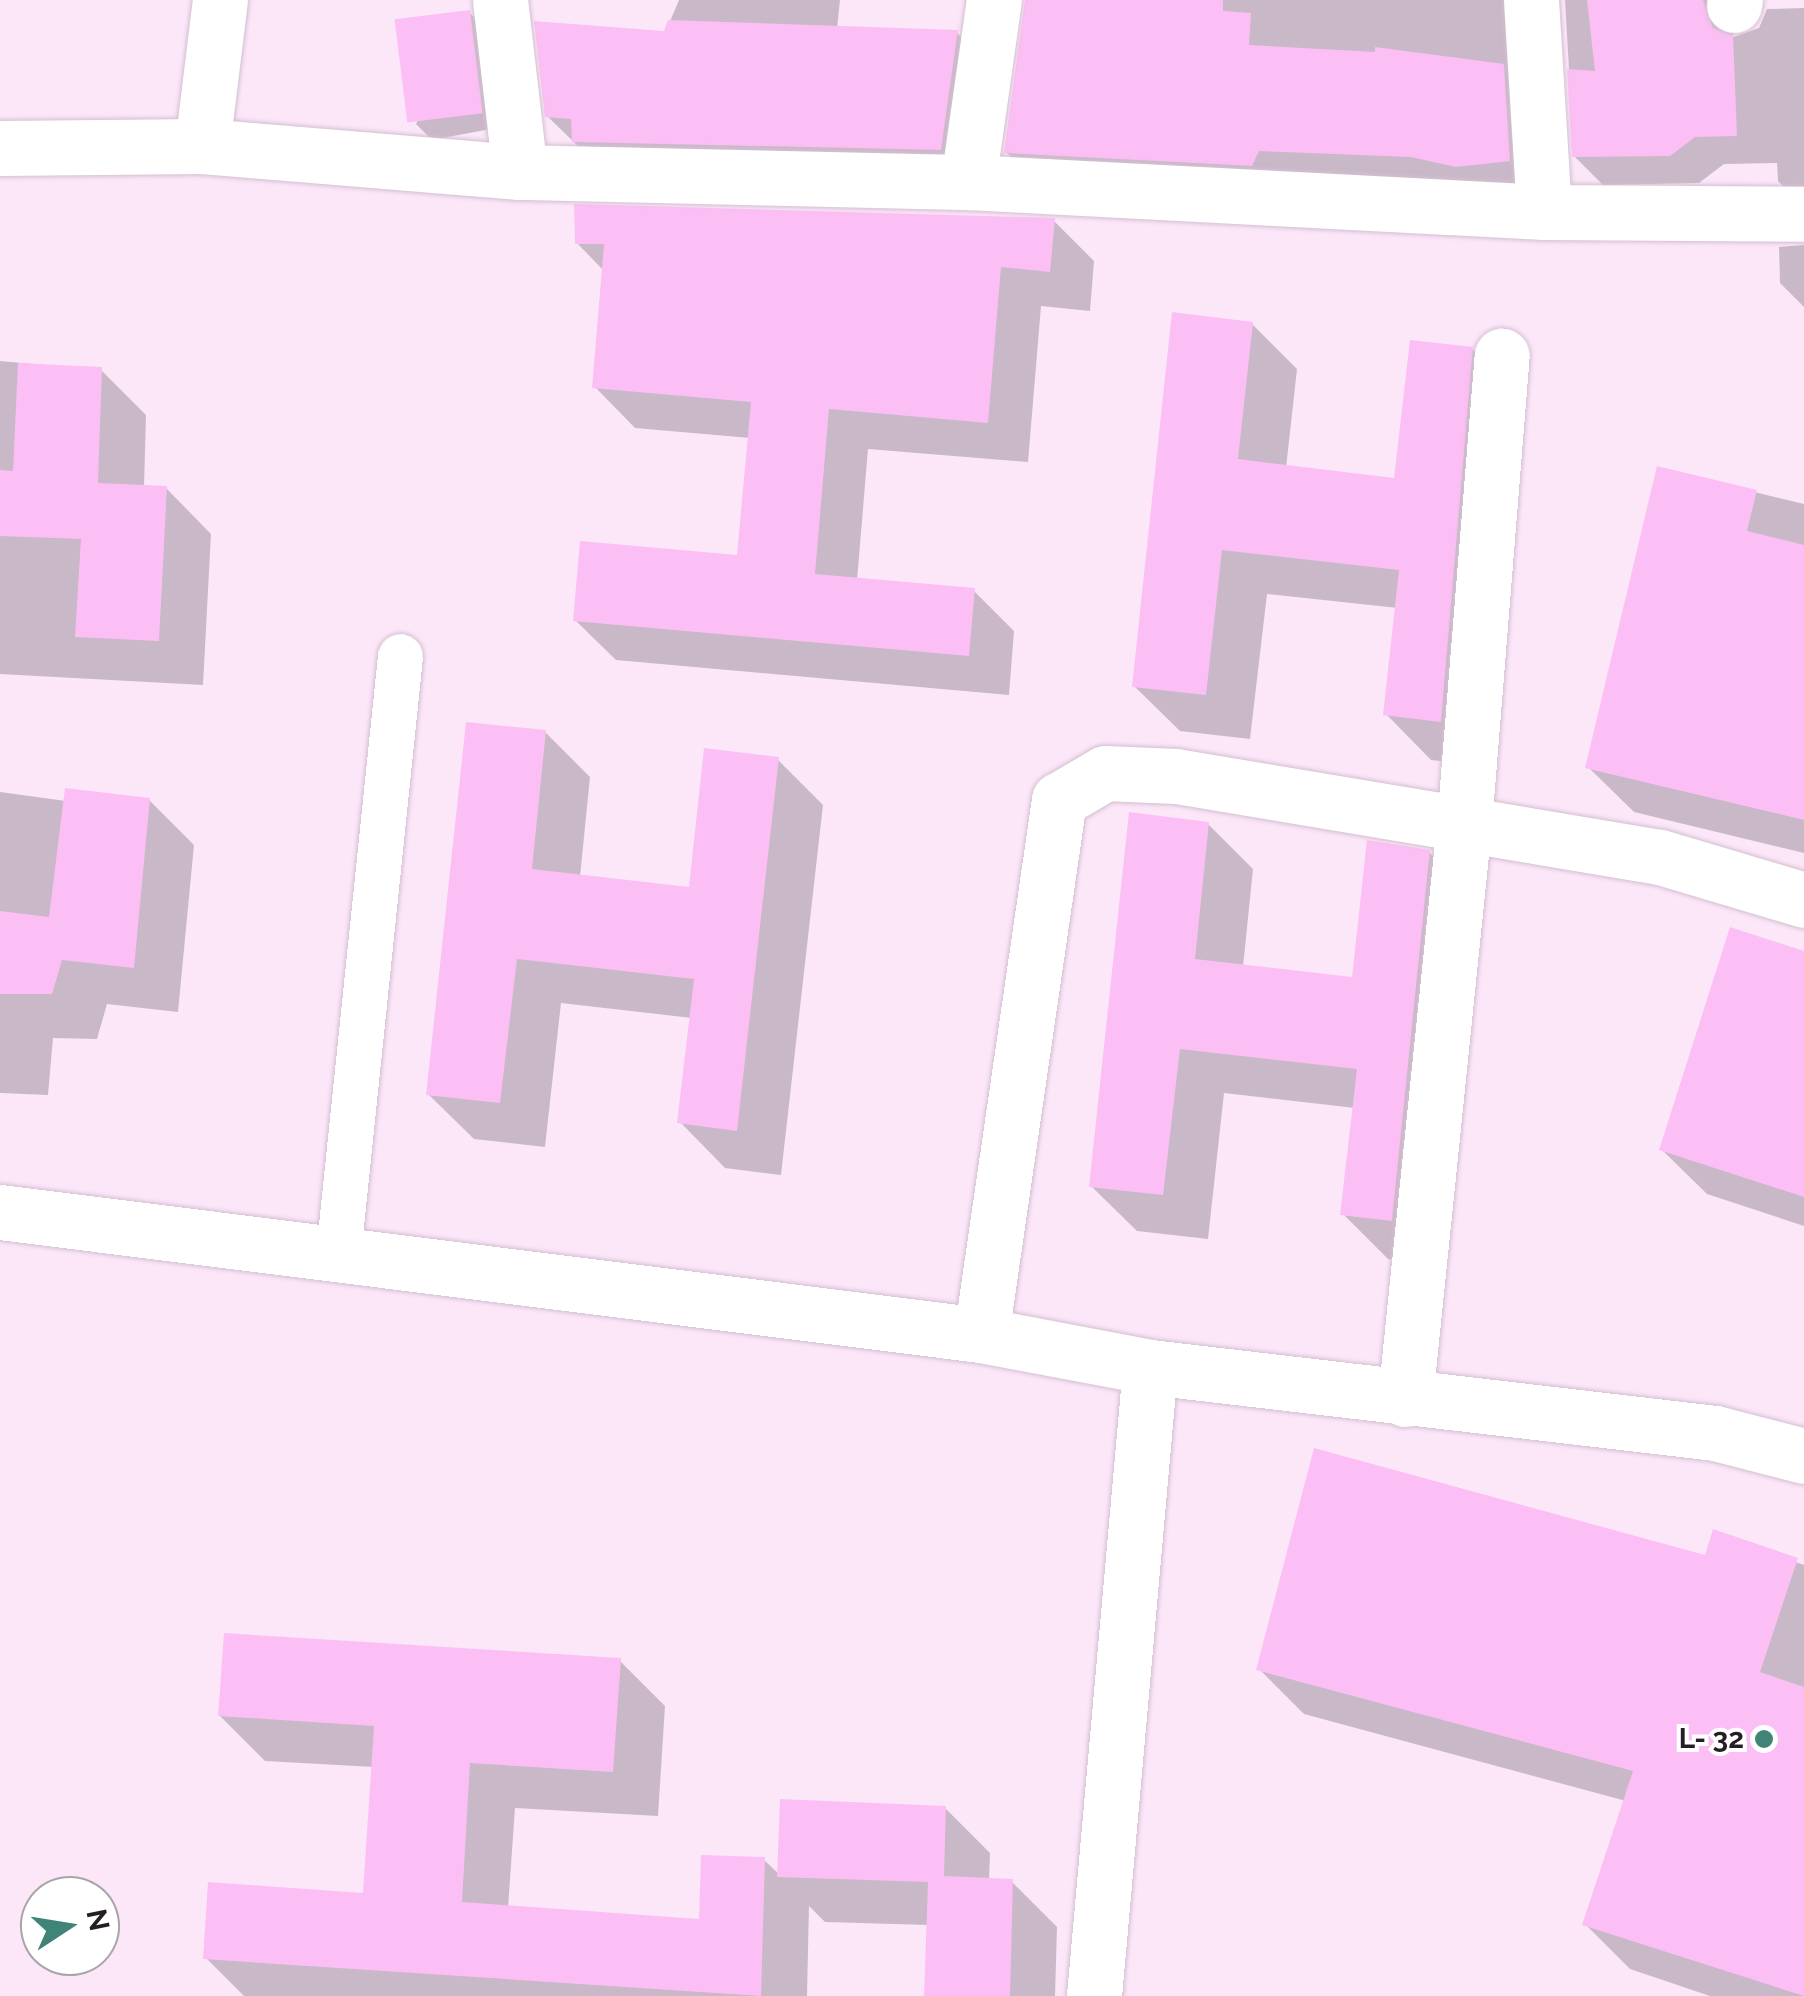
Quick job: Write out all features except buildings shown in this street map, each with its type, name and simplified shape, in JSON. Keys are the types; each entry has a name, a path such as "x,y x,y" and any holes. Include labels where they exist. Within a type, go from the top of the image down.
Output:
{"street":[{"path":"202,146 220,0"},
{"path":"500,0 520,172"},
{"path":"968,182 994,0"},
{"path":"1532,0 1544,212"},
{"path":"0,148 202,146 520,172 968,182 1544,212 1804,214"},
{"path":"1406,1398 1464,824 1502,356"},
{"path":"980,1336 1060,800 1105,773 1176,776 1660,856 1804,900"},
{"path":"0,1212 980,1336 1150,1368 1715,1434 1804,1456"},
{"path":"1094,1996 1150,1368"}],"lane":[{"path":"338,1254 400,656"}],"place":[{"name":"L- 32","path":"1764,1739"}]}
